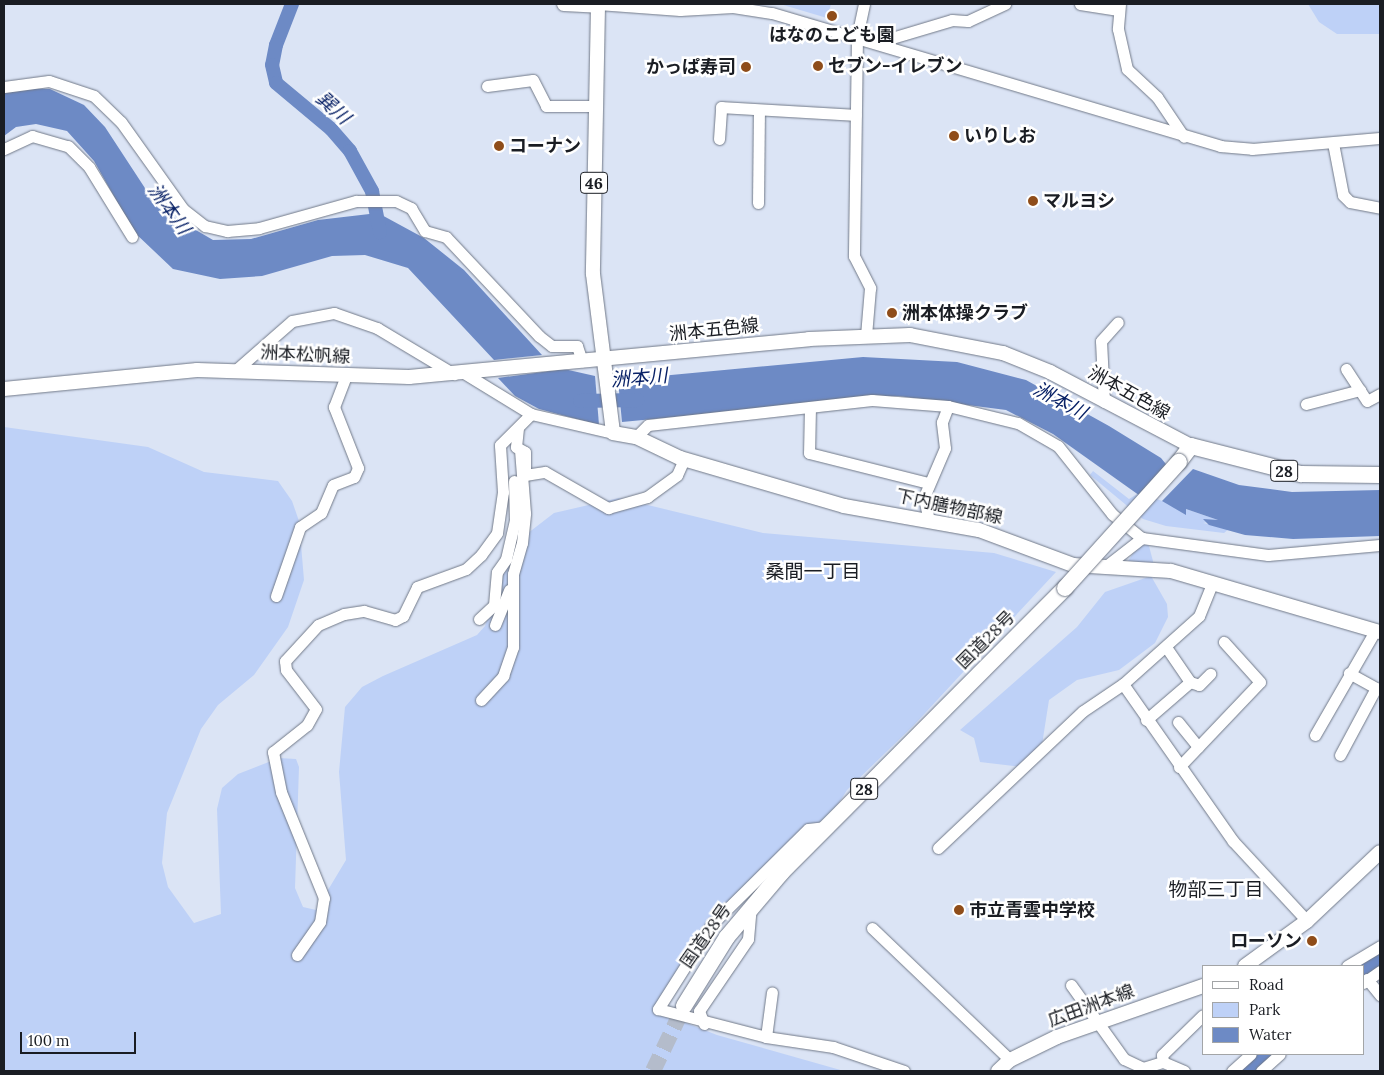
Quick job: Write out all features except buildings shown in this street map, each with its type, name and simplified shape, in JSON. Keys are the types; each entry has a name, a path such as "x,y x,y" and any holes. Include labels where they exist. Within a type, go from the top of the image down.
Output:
{"highway":[{"name":"国道28号","path":"684,1006 752,906 826,828 1065,588 1179,462 1191,446"},
{"name":"28","path":"1191,446 1301,474 1380,475"}],"main road":[{"path":"564,4 598,5"},
{"name":"46","path":"598,5 593,274 605,365"},
{"name":"洲本五色線","path":"605,365 866,336 931,338 995,351 1050,372 1191,446"},
{"name":"洲本松帆線","path":"4,389 236,370 346,375 459,374 575,361 605,365"},
{"path":"605,365 612,430"},
{"name":"下内膳物部線","path":"612,430 636,437 684,459 844,506 986,532 1073,565 1171,571 1378,632"},
{"path":"1252,964 1307,921 1380,852"},
{"name":"広田洲本線","path":"998,1071 1010,1060 1100,1023 1202,986"}],"street":[{"path":"864,4 857,37 854,256 870,288 866,336"},
{"path":"875,43 952,20 968,21 1005,4"},
{"path":"1080,4 1119,7 1118,36 1127,68 1157,97 1184,137"},
{"path":"598,5 714,6 772,13 857,37 1184,137 1252,149 1380,138"},
{"path":"487,86 533,80 546,106 596,106"},
{"path":"4,87 49,81 94,96 121,122 182,209 205,226 227,231 259,228 356,201 396,201 410,208 424,231 446,237 539,336 552,346 577,346 575,361"},
{"path":"719,139 720,107 856,115"},
{"path":"758,203 759,110"},
{"path":"4,149 32,136 68,146 89,167 132,237"},
{"path":"1333,143 1343,195 1350,202 1380,208"},
{"path":"236,370 292,321 334,313 377,328 531,414 612,430"},
{"path":"1104,402 1101,341 1118,322"},
{"path":"1346,369 1367,401 1380,394"},
{"path":"276,596 300,527 321,513 333,485 354,477 358,468 334,407 346,375"},
{"path":"1306,404 1360,390"},
{"path":"636,437 648,425 872,400 948,406 1018,423 1058,446 1112,514 1142,538 1268,555 1380,544"},
{"path":"929,521 924,497 928,483 944,448 942,422 948,406"},
{"path":"810,407 809,453 928,483"},
{"path":"297,955 320,922 324,898 281,792 273,752 307,725 316,710 286,670 285,661 318,625 344,614 364,612 395,620 402,616 417,587 466,569 481,555 497,533 503,492 500,445 531,414"},
{"path":"479,619 494,605 498,572 506,559 515,521 518,428"},
{"path":"518,448 525,452 525,475 546,472 608,508 648,497 677,475 684,459"},
{"path":"495,625 513,574 525,513 518,448"},
{"path":"1106,566 1142,538"},
{"path":"481,700 503,676 513,643 513,574"},
{"path":"938,848 1083,711 1123,684 1199,616 1212,583"},
{"path":"1315,735 1349,673 1378,632"},
{"path":"1179,767 1260,682 1224,642"},
{"path":"500,664 513,643"},
{"path":"1166,647 1190,682 1199,685 1210,674"},
{"path":"1340,756 1376,688 1349,673"},
{"path":"1146,720 1190,682"},
{"path":"1123,684 1146,720 1233,841 1307,921"},
{"path":"1178,722 1198,747"},
{"path":"826,828 808,829 712,924 664,993 658,1009 704,1024 766,1037 833,1047 904,1071"},
{"path":"704,1024 699,1011 748,939 752,906"},
{"path":"872,928 1010,1060"},
{"path":"1349,965 1380,946"},
{"path":"1380,971 1365,981 1380,995"},
{"path":"1071,985 1124,1059 1143,1068 1163,1062 1184,1071"},
{"path":"766,1037 772,992"},
{"path":"1163,1062 1162,1054 1202,1016"},
{"path":"1232,1071 1250,1055"},
{"path":"1261,1071 1279,1055"}],"green space":[{"path":"780,4 831,4 827,18"},
{"path":"1308,4 1380,4 1380,34 1337,34 1319,22"},
{"path":"4,427 148,447 204,472 278,481 292,501 299,521 304,580 288,627 254,675 218,705 201,729 167,813 162,863 168,887 194,923 221,914 217,809 222,788 238,774 279,758 296,759 299,767 295,888 303,907 316,910 346,860 339,772 345,707 362,687 477,635 485,626 510,547 554,513 619,498 763,533 994,553 1056,572 913,726 847,790 826,823 746,894 653,1010 717,1035 844,1071 4,1071"},
{"path":"1093,471 1129,499 1139,493 1218,520 1203,523 1230,528 1224,533 1166,526 1143,519 1090,475"},
{"path":"1142,540 1149,546 1154,565 1128,561"},
{"path":"1151,576 1167,604 1168,617 1155,643 1119,670 1077,680 1049,700 1041,751 1022,767 980,762 974,738 960,730 1077,627 1105,592"}],"water":[{"path":"21,88 50,89 84,105 105,127 158,208 213,240 251,239 318,220 378,213 424,238 464,270 542,355 494,360 408,268 365,255 332,256 262,276 220,279 173,269 134,232 94,161 67,131 36,124 16,127 4,136 4,92"},
{"path":"863,357 957,362 1026,380 1109,426 1161,458 1170,469 1143,498 1053,434 1006,410 898,396 622,422 618,380"},
{"path":"564,369 595,376 599,425 539,409 515,396 498,378"},
{"path":"1193,469 1239,485 1292,492 1380,490 1380,536 1293,539 1245,535 1209,525 1203,519 1218,520 1186,509 1186,515 1162,501"}],"waterway":[{"name":"巽川","path":"292,4 276,45 272,65 276,83 331,129 350,151 372,191 380,232"},
{"name":"洲本川","path":"580,401 638,400"},
{"path":"1364,970 1380,960"},
{"path":"1248,1071 1266,1055"}],"tunnel":[{"path":"653,1071 684,1006"}],"place":[{"name":"はなのこども園","path":"832,16"},
{"name":"セブン-イレブン","path":"818,66"},
{"name":"かっぱ寿司","path":"746,67"},
{"name":"いりしお","path":"954,136"},
{"name":"コーナン","path":"499,146"},
{"name":"マルヨシ","path":"1033,201"},
{"name":"洲本体操クラブ","path":"892,313"},
{"name":"市立青雲中学校","path":"959,910"},
{"name":"ローソン","path":"1312,941"}],"district":[{"name":"桑間一丁目","path":"813,572"},
{"name":"物部三丁目","path":"1216,890"}]}
